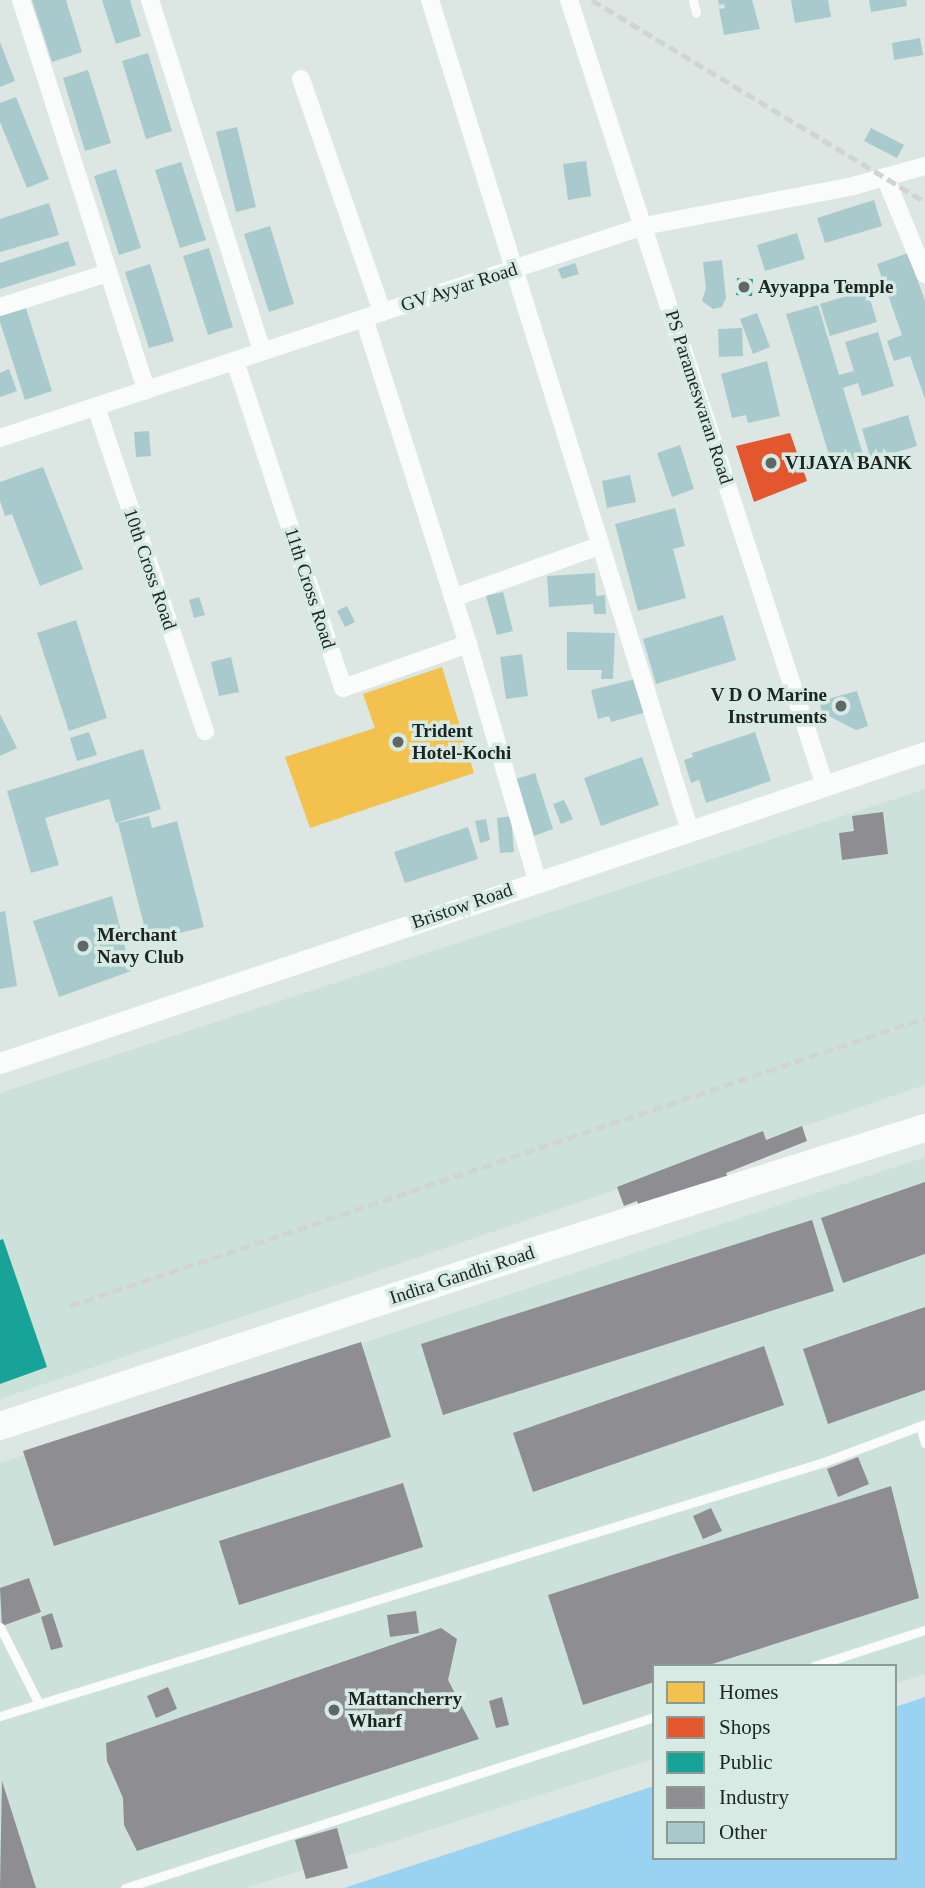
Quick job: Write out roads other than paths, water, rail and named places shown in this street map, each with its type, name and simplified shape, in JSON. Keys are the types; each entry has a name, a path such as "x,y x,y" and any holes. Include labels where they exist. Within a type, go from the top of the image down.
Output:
{"highway":[{"name":"Indira Gandhi Road","path":"0,1426 530,1253 925,1128"}],"street":[{"path":"21,0 146,390"},
{"path":"150,0 262,352"},
{"path":"430,0 512,270 690,831"},
{"path":"555,0 570,5"},
{"name":"PS Parameswaran Road","path":"570,5 825,786"},
{"path":"300,79 382,312"},
{"name":"GV Ayyar Road","path":"0,438 644,226 885,177 925,166"},
{"path":"885,177 925,274"},
{"path":"0,307 108,273"},
{"path":"364,318 468,644 537,880"},
{"name":"11th Cross Road","path":"235,361 343,688 468,644"},
{"name":"10th Cross Road","path":"96,407 205,731"},
{"path":"453,598 599,545"},
{"name":"Bristow Road","path":"0,1063 537,880 925,752"}],"lane":[{"path":"693,0 696,13"},
{"path":"0,1716 824,1462 923,1425 925,1443"},
{"path":"0,1627 39,1704"},
{"path":"820,1664 925,1630"},
{"path":"125,1888 652,1718"}],"water":[{"path":"925,1697 925,1888 344,1888 652,1787 652,1860 897,1860 897,1706"}],"railway":[{"path":"592,0 925,202"},
{"path":"70,1306 925,1018"}],"place":[{"name":"Ayyappa Temple","path":"744,287"},
{"name":"VIJAYA BANK","path":"771,463"},
{"name":"V D O Marine Instruments","path":"841,706"},
{"name":"Trident Hotel-Kochi","path":"398,742"},
{"name":"Merchant Navy Club","path":"83,946"},
{"name":"Mattancherry Wharf","path":"334,1710"}]}
